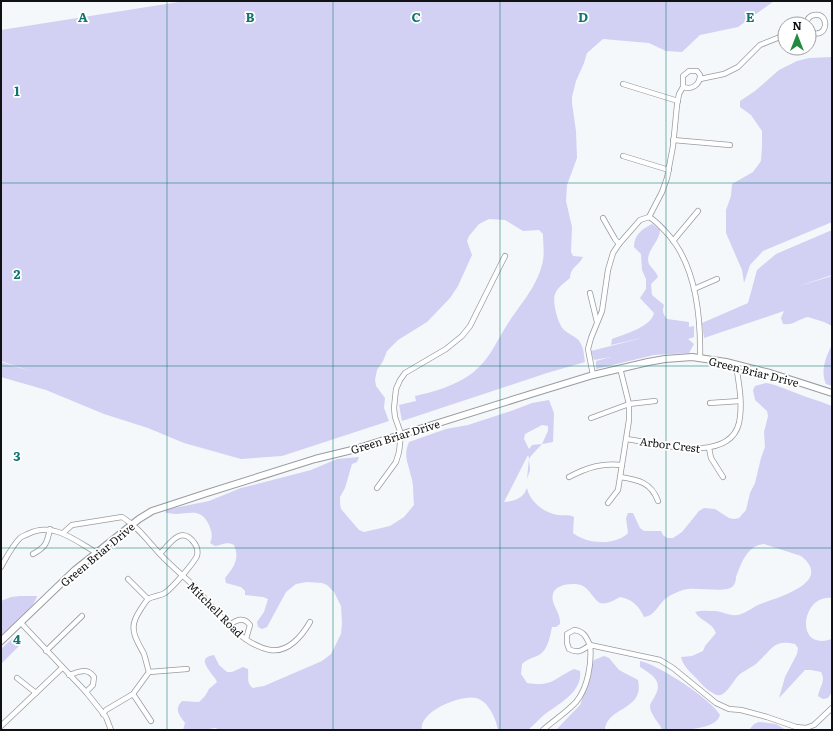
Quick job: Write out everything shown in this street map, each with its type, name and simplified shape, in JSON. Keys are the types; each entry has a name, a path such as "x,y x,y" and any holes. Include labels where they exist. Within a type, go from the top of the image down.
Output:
{"street":[{"path":"811,16 818,15 823,18 826,23 820,34 817,34"},
{"path":"683,88 695,86 700,79 724,74 738,67 760,45 777,38"},
{"path":"593,375 588,349 602,311 608,270 613,253 640,220 649,217 662,192 669,170 679,94 683,88 683,76 689,71 697,71 700,75 700,79"},
{"path":"623,84 678,101"},
{"path":"673,140 730,146"},
{"path":"623,156 669,170"},
{"path":"673,241 698,211"},
{"path":"649,217 653,219 673,241 683,256 694,289 700,327 700,358"},
{"path":"603,218 619,244"},
{"path":"377,488 396,462 399,452 401,434 395,417 394,408 396,390 400,380 405,373 446,349 462,336 470,326 505,256"},
{"path":"694,289 717,279"},
{"path":"590,293 597,324"},
{"name":"Green Briar Drive","path":"1,641 75,570 140,519 152,512 187,499 315,459 352,450 593,375 665,359 700,358 770,373 832,393"},
{"name":"Arbor Crest","path":"627,439 692,449 709,448 722,444 733,436 738,425 740,401 736,365"},
{"name":"Arbor Crest","path":"608,503 618,490 629,420 629,404 620,368"},
{"path":"590,418 629,404 655,401"},
{"path":"710,403 740,401"},
{"path":"709,448 711,458 723,477"},
{"path":"570,477 599,465 608,463 622,465"},
{"path":"620,477 645,483 654,492 658,501"},
{"path":"63,533 72,525 122,517 134,524"},
{"name":"Mitchell Road","path":"134,524 160,554 230,625 246,639 260,647 270,650 279,650 299,638 310,622"},
{"path":"33,554 43,548 48,540 50,529"},
{"path":"1,567 8,554 20,538 36,530 50,529 63,533 97,553"},
{"name":"Mitchell Road","path":"148,600 164,593 182,575 197,555 197,549 189,537 181,535 177,536 160,554"},
{"path":"128,579 148,600 134,621 134,631 137,642 144,654 149,672"},
{"path":"46,651 82,616"},
{"path":"230,625 238,619 243,619 248,622 250,629 246,639"},
{"path":"21,623 86,692 103,714 111,730"},
{"path":"542,730 576,702 581,694 589,672 591,656 590,645 585,634 580,630 574,630 567,634 569,650 574,652 583,650 590,645 660,660 673,668 712,700 730,709 741,710 805,729 814,725 832,708"},
{"path":"6,730 1,726 62,668"},
{"path":"103,714 106,710 133,694 149,672 187,669"},
{"path":"69,675 86,671 91,672 94,677 93,684 86,692"},
{"path":"17,678 36,693"},
{"path":"133,694 152,721"}],"shaded area":[{"path":"185,1 774,1 738,27 700,35 682,52 666,51 649,43 603,39 587,53 576,81 572,97 576,131 577,158 567,185 566,201 572,227 571,252 573,256 583,257 571,271 570,278 558,289 554,298 560,323 564,330 579,341 583,348 585,362 402,421 399,405 416,401 415,396 459,382 483,363 492,351 539,274 544,250 543,234 539,230 523,231 505,220 489,219 479,224 469,236 467,241 472,255 458,286 450,298 427,322 398,340 387,351 377,370 375,380 376,386 385,398 384,408 389,421 282,456 241,459 184,443 148,428 104,414 46,390 1,377 1,362 33,372 1,361 1,30"},
{"path":"832,57 832,222 763,251 750,265 744,283 742,270 726,233 726,210 731,196 732,184 753,172 761,161 762,131 751,115 740,107 740,101 755,91 779,70 797,61 809,58"},
{"path":"652,224 660,230 658,239 650,251 648,260 658,277 651,284 652,295 664,305 663,312 667,319 689,322 689,327 694,326 694,337 688,339 694,344 689,353 654,355 596,369 596,361 611,357 594,360 591,351 646,337 611,345 612,339 643,326 652,318 654,313 640,298 646,289 646,279 642,270 641,254 634,247 635,239 639,233"},
{"path":"832,230 832,275 796,287 832,276 832,326 808,317 790,324 783,324 781,318 784,311 704,338 702,323 748,303 757,270 776,254"},
{"path":"832,345 832,386 826,384 824,379 824,369 826,359"},
{"path":"766,383 770,384 832,406 832,598 822,599 814,604 809,612 806,622 807,630 811,637 820,641 832,639 832,692 828,698 823,699 818,696 823,681 821,672 805,670 779,698 785,677 797,654 798,648 795,644 782,643 774,646 757,663 739,675 726,692 720,695 714,694 703,686 682,660 681,657 692,656 703,651 705,646 716,633 712,626 700,618 695,612 716,611 738,615 760,604 792,592 808,580 811,573 809,565 801,556 764,544 758,545 749,551 740,566 736,581 730,588 718,590 683,590 673,594 653,613 644,617 635,604 628,599 620,597 610,602 600,603 583,586 571,584 557,588 552,598 559,616 560,624 556,627 552,627 545,650 522,664 521,674 527,683 536,684 548,683 574,669 580,671 580,678 578,685 568,697 544,715 528,730 498,730 488,706 476,698 469,697 451,702 433,711 423,723 422,730 221,730 215,728 183,730 185,723 178,712 178,707 182,701 199,702 209,689 217,682 206,667 205,659 214,655 219,665 227,672 232,672 243,667 248,669 249,682 251,686 253,688 264,686 322,661 331,654 341,634 341,606 334,592 327,585 322,583 307,582 296,584 286,592 267,627 262,629 258,627 257,622 264,612 268,599 245,595 245,591 241,587 226,583 225,578 236,559 236,550 234,545 227,543 215,546 210,543 212,537 211,530 205,518 195,513 172,514 165,512 169,509 209,501 241,488 311,470 337,459 359,457 357,462 352,464 345,488 340,497 341,509 359,530 364,532 390,526 404,517 414,505 413,483 406,455 409,442 446,429 468,425 532,403 549,400 554,413 553,442 542,444 531,456 529,459 530,470 527,479 528,455 504,502 518,499 523,495 527,488 531,498 538,506 553,514 574,517 573,533 579,537 593,541 609,542 623,537 628,533 626,518 628,513 633,513 640,528 644,531 661,531 667,538 673,538 682,532 699,511 704,508 715,509 729,518 734,519 739,518 746,510 765,447 764,432 768,416 767,411 755,400 753,390 755,386","holes":["542,425 548,426 548,431 542,444 532,445 529,449 524,439 525,434"]},
{"path":"37,596 27,612 1,636 1,601 11,597"},
{"path":"13,638 21,640 21,644 1,664 1,649"},
{"path":"604,656 609,658 619,670 638,680 639,690 636,698 612,716 607,722 605,730 556,730 580,705 591,675 594,660"},
{"path":"640,661 659,669 696,692 715,708 720,715 717,720 704,727 662,730 650,707 657,691 657,682 652,675 640,667"},
{"path":"759,722 776,724 786,730 749,730 754,724"}]}
